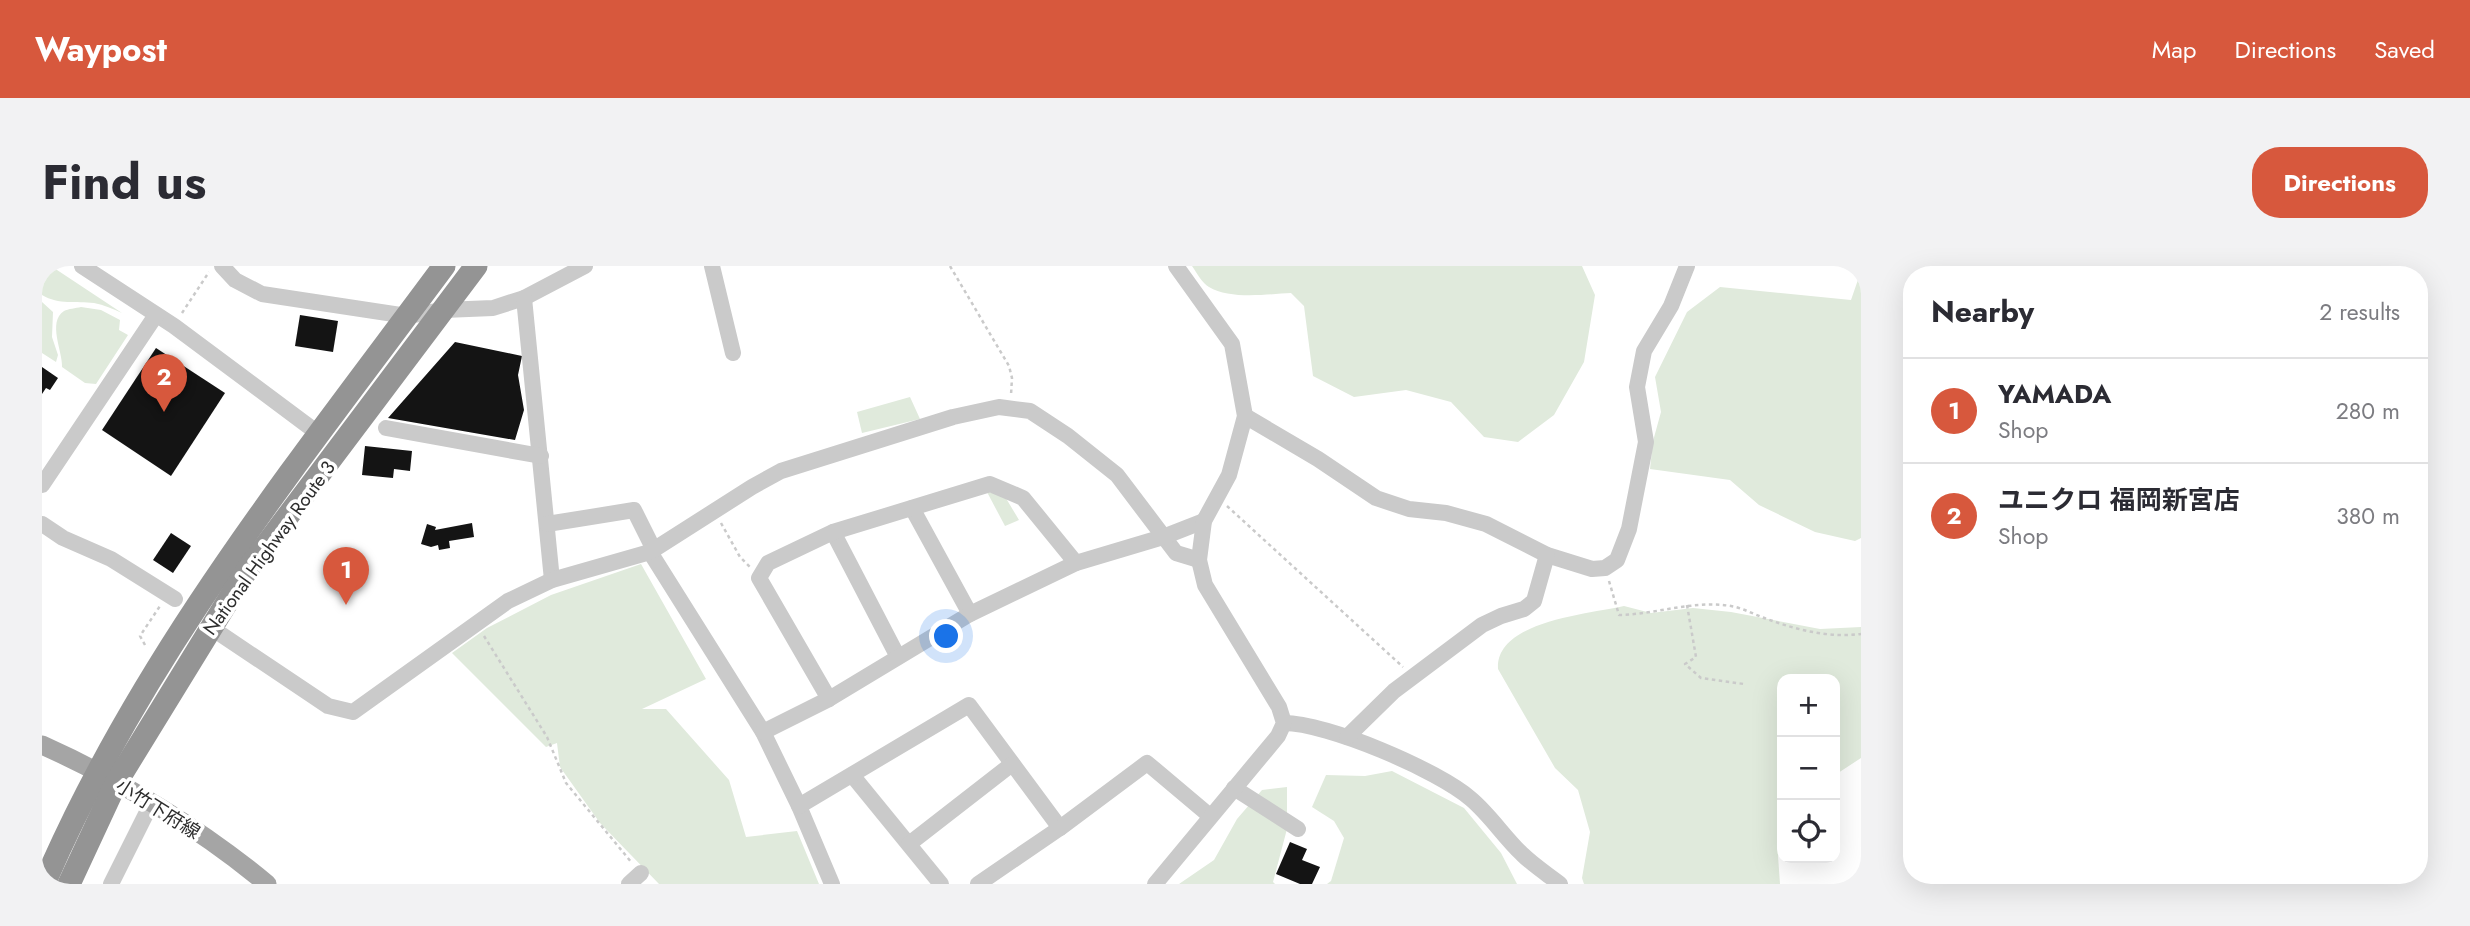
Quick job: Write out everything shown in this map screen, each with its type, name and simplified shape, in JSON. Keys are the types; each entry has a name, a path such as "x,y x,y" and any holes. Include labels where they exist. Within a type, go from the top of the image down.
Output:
{"highway":[{"name":"National Highway Route 3","path":"69,884 106,778 159,662 319,433 444,266"},
{"name":"National Highway Route 3","path":"44,884 106,778 246,573 476,266"}],"main road":[{"name":"小竹下府線","path":"42,745 151,804 238,860 267,884"}],"street":[{"path":"82,266 174,326 319,433"},
{"path":"222,266 235,280 262,294 407,316 444,310 493,308 524,298 584,266"},
{"path":"712,266 733,353"},
{"path":"1155,884 1278,736 1284,723 1279,707 1205,585 1199,560 1204,521 1229,475 1245,416 1232,344 1176,266"},
{"path":"1245,416 1318,459 1376,498 1409,509 1446,513 1486,524 1547,555 1592,569 1605,568 1617,560 1629,529 1646,442 1637,387 1644,351 1671,306 1687,266"},
{"path":"524,298 552,580"},
{"path":"42,485 156,315"},
{"path":"222,635 328,706 353,712 508,601 552,580 652,551 781,471 953,416 999,407 1030,411 1068,436 1117,475 1176,554 1199,560"},
{"path":"386,428 541,456"},
{"path":"829,699 759,578 768,563 833,532 990,484 1023,498 1076,563"},
{"path":"912,508 970,614"},
{"path":"547,524 634,510 652,551 763,732 799,806 832,884"},
{"path":"763,732 829,699 970,614 1076,563 1163,537 1204,521"},
{"path":"42,524 63,538 111,559 171,597"},
{"path":"833,532 898,657"},
{"path":"1348,737 1394,691 1482,625 1501,615 1524,609 1534,601 1547,555"},
{"path":"799,806 969,705 1060,828"},
{"path":"1284,723 1299,723 1348,737 1422,768 1471,798 1523,855 1560,884"},
{"path":"978,884 1060,828 1147,763 1210,816"},
{"path":"909,844 1012,764"},
{"path":"852,775 941,884"},
{"path":"1234,788 1298,829"},
{"path":"111,884 151,804"}],"path":[{"path":"174,326 213,266"},
{"path":"950,266 1009,366 1012,378 1010,408"},
{"path":"1216,499 1232,509 1413,677"},
{"path":"714,511 740,557 759,578"},
{"path":"1605,568 1619,615 1635,615 1687,604 1733,606 1798,630 1845,636 1861,634"},
{"path":"145,645 140,636 171,597"},
{"path":"1687,604 1696,657 1685,664 1702,678 1744,684"},
{"path":"476,624 547,737 566,783 635,878"}],"green space":[{"path":"42,266 51,266 122,313 94,303 61,301 42,295"},
{"path":"1192,266 1582,266 1595,295 1584,362 1554,415 1518,442 1484,437 1451,402 1406,390 1354,397 1313,376 1304,306 1291,293 1228,294 1209,287"},
{"path":"1861,271 1861,538 1855,541 1815,532 1759,505 1730,480 1650,469 1653,441 1661,412 1655,377 1687,312 1720,287 1851,300"},
{"path":"42,302 53,312 52,337 58,355 56,362 42,353"},
{"path":"81,307 101,310 120,320 119,330 128,335 96,384 85,383 62,367 57,322 64,311"},
{"path":"910,397 920,419 862,433 857,412"},
{"path":"987,492 1004,495 1019,520 1005,526"},
{"path":"641,564 706,679 642,709 666,709 729,780 746,837 797,831 819,884 659,884 600,823 560,767 557,743 546,747 452,653 487,628 551,595"},
{"path":"1624,606 1651,613 1693,608 1731,612 1820,629 1861,627 1861,758 1840,772 1840,674 1777,674 1777,863 1780,884 1584,884 1582,878 1590,832 1578,790 1555,768 1498,669 1501,653 1512,640 1527,630 1568,617"},
{"path":"1392,771 1464,808 1501,853 1517,884 1327,884 1331,881 1344,838 1334,821 1312,807 1326,775 1365,776"},
{"path":"1287,787 1287,829 1273,882 1275,884 1179,884 1214,860 1237,819 1262,790"}],"building":[{"path":"300,315 338,321 333,352 295,346"},
{"path":"455,342 522,356 518,375 524,410 515,440 388,418"},
{"path":"156,348 225,393 171,476 102,430"},
{"path":"42,367 58,378 50,390 46,388 42,394"},
{"path":"365,446 412,451 410,471 394,469 393,478 362,475"},
{"path":"472,523 474,537 449,541 450,548 439,550 438,545 431,547 421,544 427,524 436,527 435,530"},
{"path":"171,533 191,546 173,573 153,560"},
{"path":"1290,842 1307,849 1302,860 1320,867 1312,884 1300,884 1276,874"}],"place":[{"name":"ユニクロ 福岡新宮店","path":"164,412"},
{"name":"YAMADA","path":"346,605"}]}
